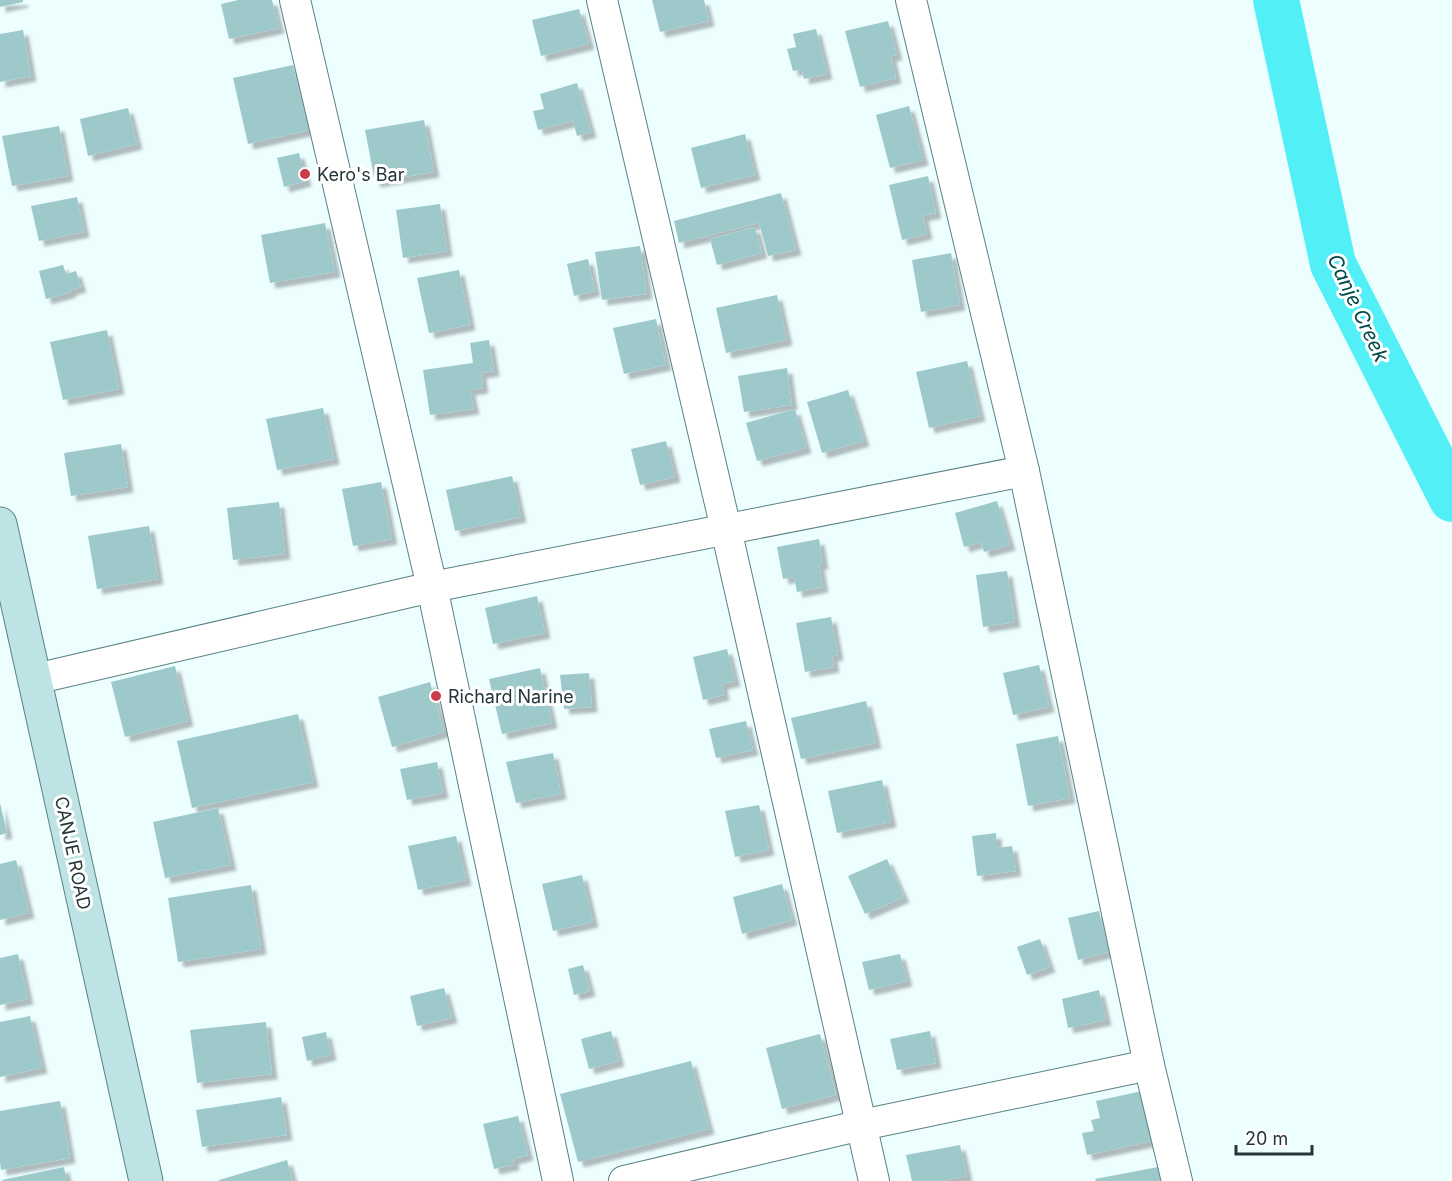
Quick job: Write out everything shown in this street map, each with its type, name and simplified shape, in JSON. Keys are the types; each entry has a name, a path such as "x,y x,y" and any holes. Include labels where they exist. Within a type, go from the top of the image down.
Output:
{"street":[{"path":"295,0 432,587 558,1181"},
{"path":"602,0 726,529 874,1181"},
{"path":"911,0 1024,471 1149,1065 1177,1181"},
{"path":"35,679 432,587 1024,471"},
{"name":"CANJE ROAD","path":"0,524 6,579 35,679 146,1181"},
{"path":"624,1181 862,1125 1149,1065"}],"building":[{"path":"0,0 23,0 23,2 0,7"},
{"path":"238,0 272,0 279,28 229,39 221,4"},
{"path":"652,0 704,0 709,21 660,32"},
{"path":"579,9 589,44 541,56 532,20"},
{"path":"888,21 897,55 891,56 896,78 860,87 845,31"},
{"path":"816,29 827,74 804,79 802,69 793,71 787,49 796,47 793,34"},
{"path":"23,30 31,76 0,82 0,34"},
{"path":"293,65 309,130 248,144 233,78"},
{"path":"577,83 591,132 577,136 573,121 538,130 533,111 544,109 540,94"},
{"path":"909,106 923,160 890,168 876,115"},
{"path":"128,108 137,144 88,156 80,119"},
{"path":"424,120 434,172 375,182 365,130"},
{"path":"59,126 68,176 12,186 2,136"},
{"path":"745,134 755,175 701,188 691,148"},
{"path":"299,153 306,181 284,187 277,158"},
{"path":"928,176 936,213 923,216 927,234 902,240 889,185"},
{"path":"781,193 796,250 768,256 759,223 679,243 674,221"},
{"path":"77,197 84,232 39,241 31,206"},
{"path":"440,204 447,251 403,258 396,210"},
{"path":"325,223 335,272 270,283 261,235"},
{"path":"755,227 762,253 717,265 710,239"},
{"path":"640,246 647,294 602,300 595,252"},
{"path":"951,253 960,305 921,312 912,260"},
{"path":"588,259 595,291 574,296 567,264"},
{"path":"63,265 66,274 76,271 81,287 46,299 39,271"},
{"path":"459,270 470,325 429,333 417,278"},
{"path":"777,295 787,340 726,353 716,308"},
{"path":"656,319 666,365 624,374 613,328"},
{"path":"107,330 119,389 63,400 50,342"},
{"path":"489,340 494,371 481,373 483,388 470,390 474,409 430,415 423,370 473,363 470,343"},
{"path":"967,361 980,416 929,428 916,372"},
{"path":"787,368 792,405 744,412 738,376"},
{"path":"848,390 864,441 822,453 807,402"},
{"path":"323,408 334,459 277,470 266,419"},
{"path":"795,409 806,448 757,461 746,423"},
{"path":"666,441 675,477 640,485 631,449"},
{"path":"121,444 128,487 71,496 64,453"},
{"path":"512,476 521,517 455,531 446,490"},
{"path":"381,482 392,539 353,546 342,489"},
{"path":"997,501 1010,545 984,552 981,542 964,547 955,513"},
{"path":"279,502 285,554 233,560 227,508"},
{"path":"149,526 158,579 97,589 88,536"},
{"path":"819,539 823,564 819,564 823,587 797,592 794,577 783,579 777,547"},
{"path":"1007,571 1015,622 983,627 976,575"},
{"path":"537,596 545,633 493,644 485,608"},
{"path":"831,617 838,655 832,656 834,667 805,672 796,623"},
{"path":"727,649 735,681 722,684 724,695 703,700 693,657"},
{"path":"1039,665 1049,707 1013,715 1003,673"},
{"path":"175,666 188,721 125,737 111,682"},
{"path":"540,668 552,723 502,734 489,679"},
{"path":"589,673 592,707 564,709 560,675"},
{"path":"430,682 444,732 392,747 378,697"},
{"path":"866,701 876,743 801,759 791,718"},
{"path":"298,714 313,782 192,808 177,741"},
{"path":"746,721 753,750 716,758 709,729"},
{"path":"1058,736 1070,798 1028,806 1016,744"},
{"path":"553,753 561,794 516,803 506,762"},
{"path":"437,762 443,793 407,800 400,769"},
{"path":"882,780 891,822 837,833 828,791"},
{"path":"0,803 7,833 0,835"},
{"path":"759,805 769,850 735,857 725,811"},
{"path":"218,808 231,865 165,878 153,822"},
{"path":"996,833 997,848 1012,846 1016,871 977,876 972,836"},
{"path":"456,836 466,880 418,890 408,846"},
{"path":"887,859 904,897 865,914 848,876"},
{"path":"16,860 29,913 0,920 0,864"},
{"path":"582,875 593,922 553,931 542,884"},
{"path":"782,884 792,920 742,934 733,897"},
{"path":"251,885 261,949 178,962 168,898"},
{"path":"1099,911 1109,952 1078,960 1068,918"},
{"path":"1040,939 1050,967 1027,975 1017,947"},
{"path":"18,954 28,999 0,1005 0,958"},
{"path":"900,954 907,981 869,990 862,962"},
{"path":"583,965 590,991 574,995 568,969"},
{"path":"444,988 452,1018 417,1026 410,996"},
{"path":"1099,990 1106,1020 1068,1028 1062,999"},
{"path":"30,1016 42,1068 0,1077 0,1022"},
{"path":"266,1022 272,1074 197,1083 190,1030"},
{"path":"611,1031 619,1061 589,1069 581,1039"},
{"path":"930,1031 936,1063 897,1070 890,1039"},
{"path":"326,1032 331,1055 307,1061 302,1037"},
{"path":"820,1034 836,1095 782,1109 766,1048"},
{"path":"691,1061 709,1129 578,1162 560,1094"},
{"path":"1142,1091 1152,1141 1087,1155 1082,1133 1094,1131 1091,1120 1100,1118 1096,1101"},
{"path":"281,1097 287,1135 202,1147 196,1110"},
{"path":"60,1101 70,1158 1,1170 0,1111"},
{"path":"518,1116 528,1155 513,1159 514,1165 494,1169 483,1124"},
{"path":"960,1145 967,1176 942,1181 912,1181 906,1155"},
{"path":"287,1160 293,1181 219,1181 219,1180"},
{"path":"64,1167 67,1181 2,1180"},
{"path":"1158,1167 1161,1181 1096,1181 1095,1179"}],"waterway":[{"name":"Canje Creek","path":"1276,0 1333,264 1452,499"}],"place":[{"name":"Kero's Bar","path":"305,174"},
{"name":"Richard Narine","path":"436,696"}]}
